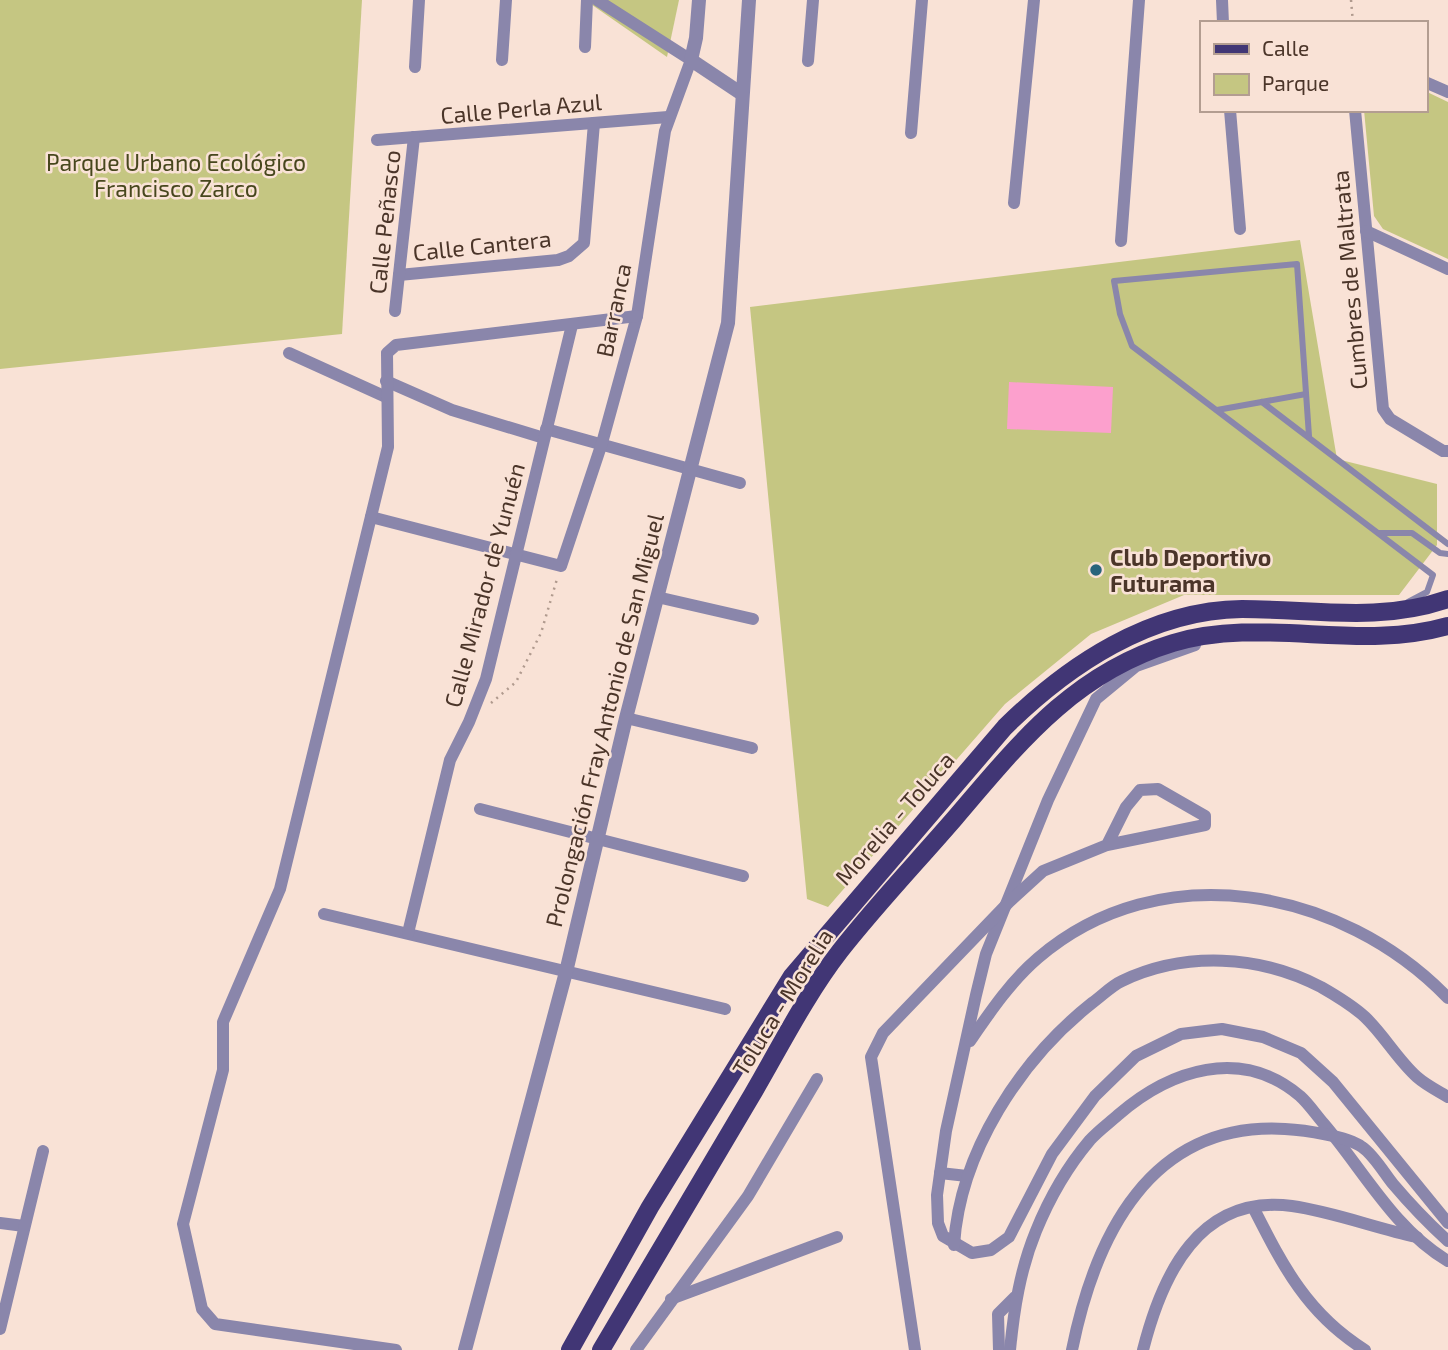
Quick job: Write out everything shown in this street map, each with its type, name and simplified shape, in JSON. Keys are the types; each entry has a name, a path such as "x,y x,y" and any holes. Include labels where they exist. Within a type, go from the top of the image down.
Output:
{"main road":[{"name":"Morelia - Toluca","path":"570,1350 650,1207 767,1012 818,942 1005,727 1043,690 1088,659 1125,639 1165,624 1218,611 1242,609 1384,614 1421,609 1448,600"},
{"name":"Toluca - Morelia","path":"601,1350 840,951 1047,715 1097,676 1132,658 1208,635 1240,631 1384,636 1423,634 1448,626"},
{"path":"684,1208 667,1199 667,1194 736,1083 767,1012"},
{"path":"595,1350 617,1302 662,1224 660,1217 650,1207"}],"street":[{"path":"415,67 419,0"},
{"path":"502,60 506,0"},
{"path":"584,47 587,0"},
{"path":"597,0 742,94"},
{"path":"691,61 696,38 698,0"},
{"name":"Prolongación Fray Antonio de San Miguel","path":"465,1350 566,972 626,719 729,323 749,0"},
{"path":"808,61 813,0"},
{"path":"911,133 922,0"},
{"path":"1014,203 1034,0"},
{"path":"1121,241 1139,0"},
{"path":"1222,0 1223,21"},
{"name":"Barranca","path":"561,566 602,443 637,316 668,117 691,61"},
{"path":"1427,83 1448,92"},
{"path":"1230,112 1240,229"},
{"name":"Cumbres de Maltrata","path":"1355,112 1383,409 1390,419 1443,451 1448,451"},
{"name":"Calle Perla Azul","path":"377,140 668,117"},
{"name":"Calle Cantera","path":"399,275 558,260 569,256 584,243 594,123"},
{"name":"Calle Peñasco","path":"395,311 414,138"},
{"path":"1366,231 1448,269"},
{"path":"396,1350 215,1324 202,1309 183,1224 223,1070 223,1022 280,889 388,447 387,353 396,345 572,326 637,316"},
{"name":"Calle Mirador de Yunuén","path":"408,933 450,760 470,722 486,679 514,554 572,326"},
{"path":"289,354 386,397"},
{"path":"386,381 452,410 545,433 602,443 740,483"},
{"path":"371,517 561,566"},
{"path":"657,597 753,619"},
{"path":"1208,635 1202,642 1136,666 1096,699 1048,800 986,954 976,995 940,1173 938,1223 943,1237 972,1253 991,1250 1009,1237 1052,1154 1095,1096 1136,1055 1181,1034 1222,1028 1263,1037 1301,1053 1333,1082 1448,1223"},
{"path":"626,719 752,748"},
{"path":"915,1350 871,1057 883,1033 1009,902 1044,872 1107,845 1143,836 1196,829 1205,825 1205,817 1158,789 1140,790 1126,807 1107,845"},
{"path":"480,809 743,876"},
{"path":"966,1046 999,1001 1039,957 1100,918 1167,897 1238,895 1290,903 1328,916 1392,950 1448,998"},
{"path":"324,914 725,1009"},
{"path":"954,1245 955,1222 967,1176 992,1122 1029,1068 1073,1019 1121,981 1176,964 1224,959 1273,968 1321,987 1365,1017 1390,1050 1419,1080 1448,1097"},
{"path":"976,995 999,1001"},
{"path":"1010,1350 1016,1297 1036,1231 1060,1184 1091,1138 1152,1088 1181,1075 1224,1066 1266,1074 1300,1096 1380,1199 1429,1250 1448,1261"},
{"path":"636,1350 748,1196 817,1079"},
{"path":"1072,1350 1082,1300 1115,1222 1140,1187 1175,1157 1235,1129 1294,1129 1362,1147 1417,1213 1448,1241"},
{"path":"0,1329 43,1150"},
{"path":"940,1173 967,1176"},
{"path":"1143,1350 1155,1304 1173,1266 1207,1228 1226,1215 1253,1208 1291,1206 1417,1237"},
{"path":"1253,1208 1286,1273 1315,1311 1365,1350"},
{"path":"0,1223 24,1226"},
{"path":"671,1299 836,1237"},
{"path":"999,1350 998,1314 1016,1297"}],"lane":[{"path":"1309,436 1297,264 1114,281 1120,314 1132,346 1433,575 1427,592 1384,614"},
{"path":"1217,410 1306,394"},
{"path":"1262,402 1448,544"},
{"path":"1379,533 1412,533 1440,553 1448,554"}],"path":[{"path":"1351,0 1353,21"},
{"path":"470,722 516,682 541,633 561,566"}],"green space":[{"name":"Parque Urbano Ecológico Francisco Zarco","path":"0,0 362,0 342,334 0,369"},
{"path":"585,0 679,0 667,57"},
{"path":"1427,92 1448,102 1448,259 1383,229 1374,216 1364,112 1427,112"},
{"name":"Club Deportivo Futurama","path":"1300,240 1337,459 1437,484 1437,545 1399,595 1184,595 1091,634 1005,704 828,907 807,899 750,307"}],"shaded area":[{"path":"1009,382 1113,387 1111,433 1007,429"}],"place":[{"name":"Club Deportivo Futurama","path":"1096,570"}]}
